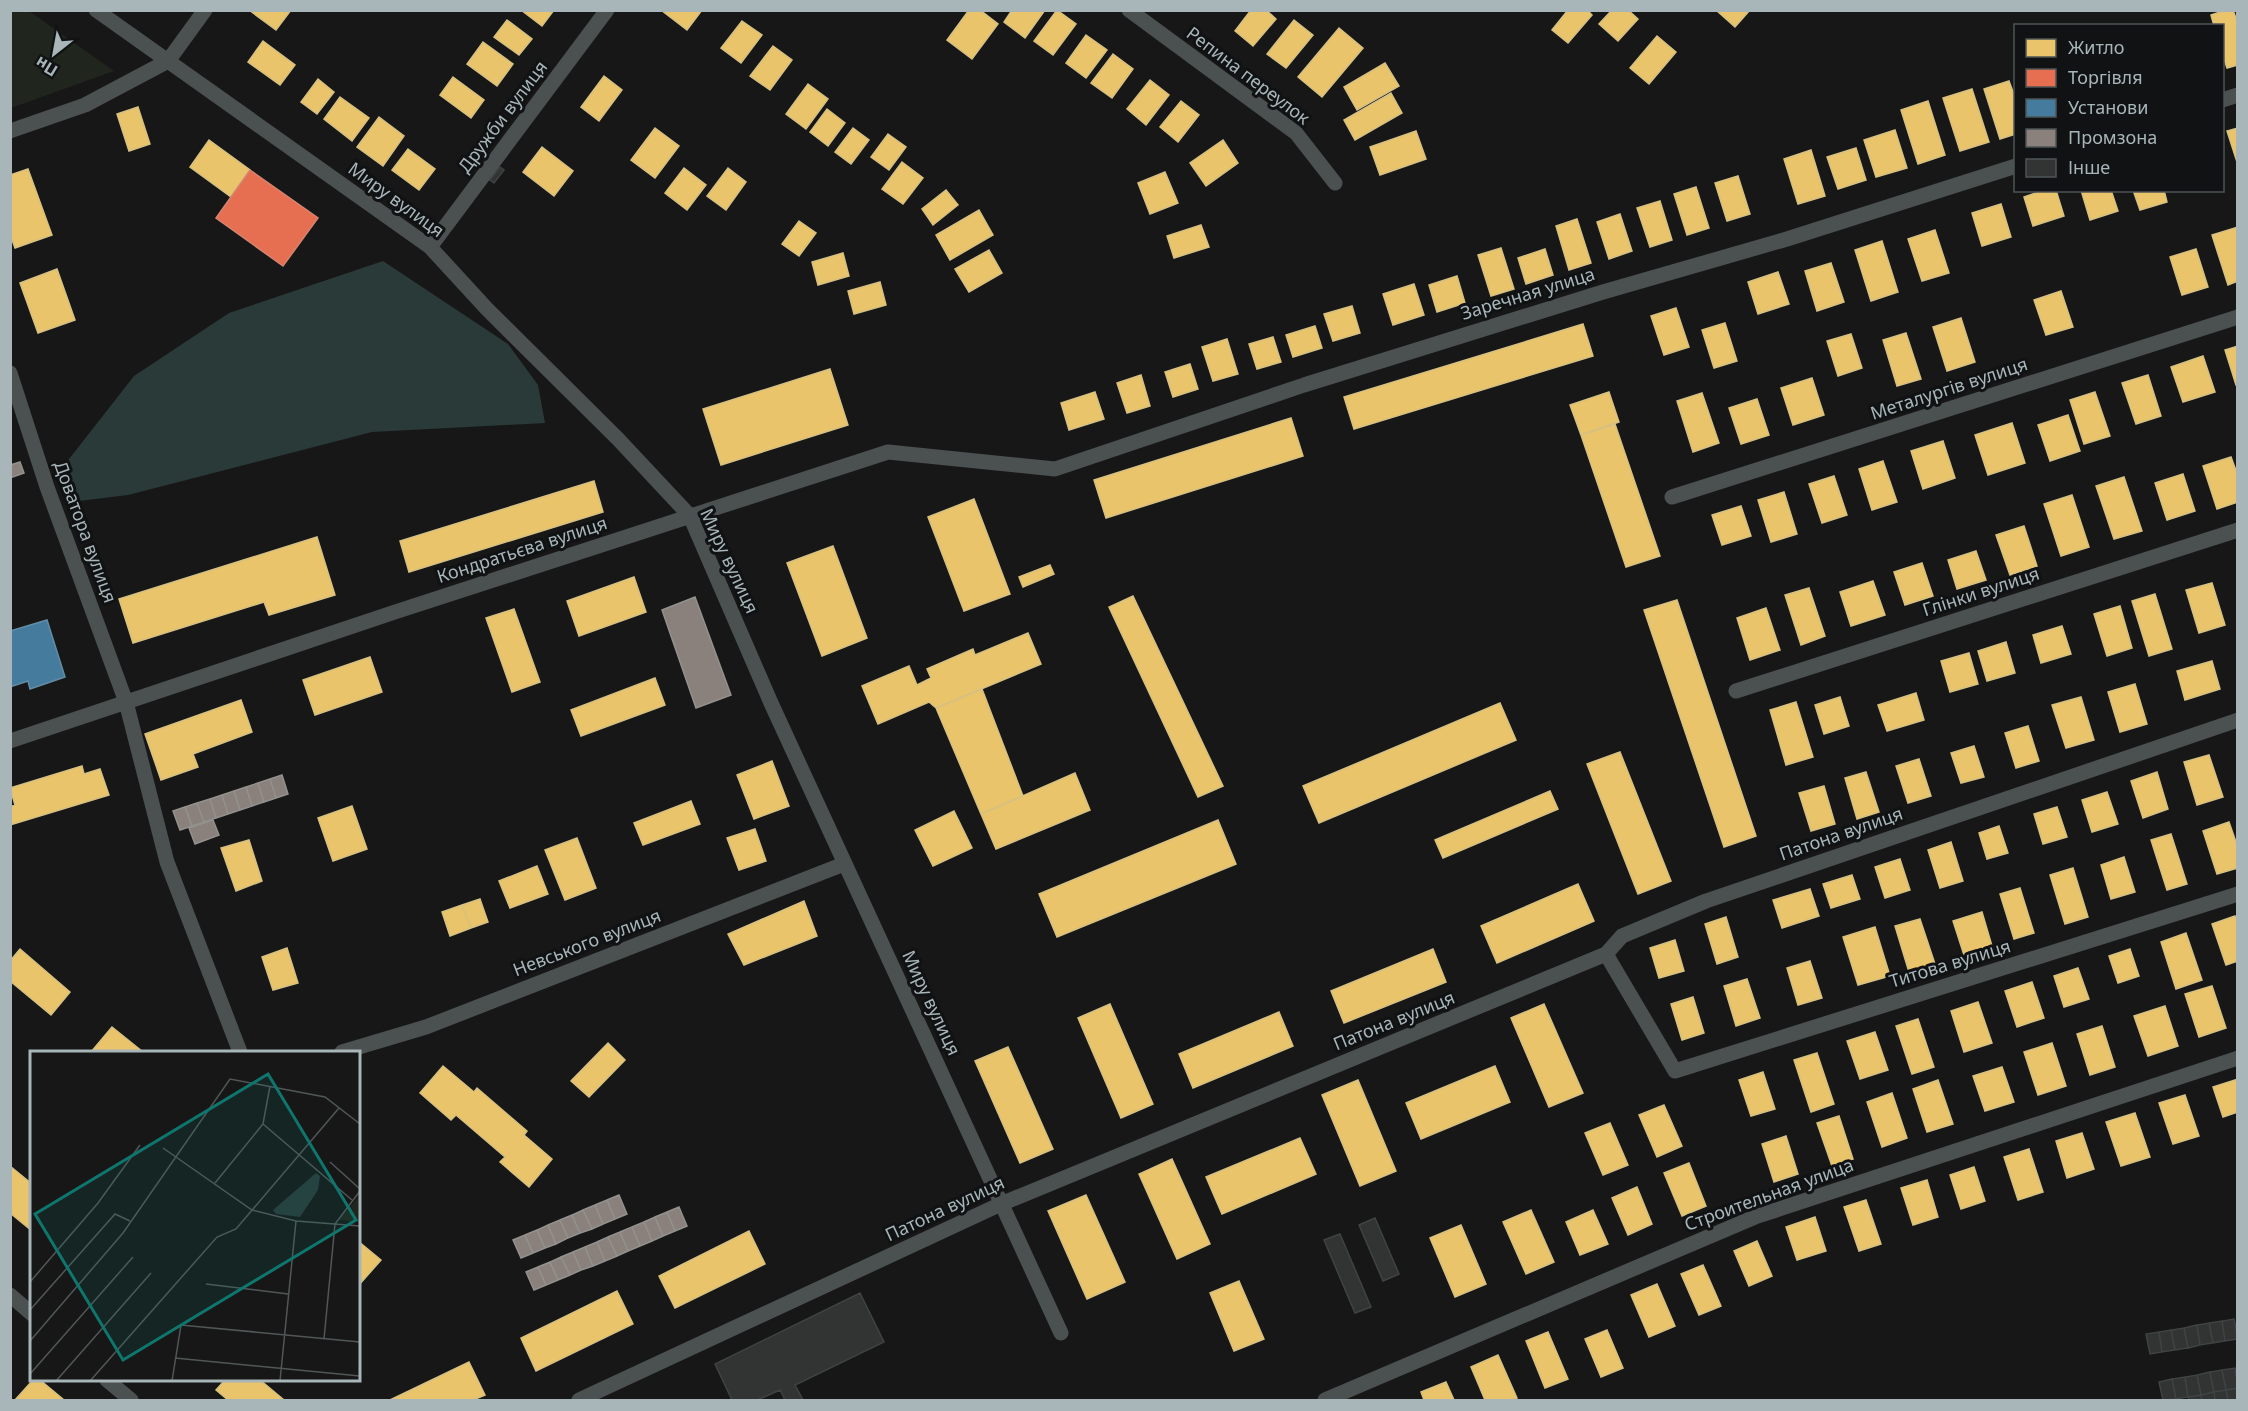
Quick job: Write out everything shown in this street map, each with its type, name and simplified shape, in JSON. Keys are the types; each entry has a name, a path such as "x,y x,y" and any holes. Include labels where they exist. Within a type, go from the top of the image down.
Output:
{"street":[{"name":"Миру вулиця","path":"96,10 430,247 487,309 618,439 690,516 844,864 1061,1333"},
{"path":"10,131 85,105 168,61 205,10"},
{"name":"Дружби вулиця","path":"430,247 607,10"},
{"name":"Репина переулок","path":"1129,10 1296,133 1335,183"},
{"name":"Заречная улица","path":"1055,469 1314,381 1603,291 1786,239 2014,167"},
{"name":"Металургів вулиця","path":"1672,497 2238,317"},
{"name":"Доватора вулиця","path":"10,373 47,487 126,702"},
{"name":"Кондратьєва вулиця","path":"10,741 888,452 1055,469"},
{"name":"Глінки вулиця","path":"1736,691 2238,530"},
{"path":"126,702 167,862 239,1051"},
{"name":"Патона вулиця","path":"579,1401 1001,1204 1606,954 1622,936 1706,901 2238,720"},
{"name":"Невського вулиця","path":"348,1051 426,1027 844,864"},
{"name":"Титова вулиця","path":"1606,954 1675,1071 2238,894"},
{"name":"Строительная улица","path":"1325,1401 1755,1217 2238,1058"},
{"path":"10,1295 30,1312"},
{"path":"107,1381 131,1401"}],"shaded area":[{"path":"10,11 29,11 114,71 11,108"},
{"path":"383,261 508,344 538,385 545,423 372,432 128,495 79,501 62,468 134,376 229,313"}],"building: Житло":[{"path":"249,10 291,10 276,30"},
{"path":"521,10 554,10 542,26"},
{"path":"661,10 702,10 687,30"},
{"path":"969,10 980,10 998,24 972,59 947,40"},
{"path":"1012,10 1045,10 1025,38 1004,22"},
{"path":"1057,10 1076,24 1053,55 1034,41"},
{"path":"1251,10 1266,10 1276,19 1253,46 1235,31"},
{"path":"1568,10 1587,10 1592,15 1568,43 1552,30"},
{"path":"1612,10 1628,10 1638,19 1618,41 1599,24"},
{"path":"1716,10 1750,10 1735,27"},
{"path":"2233,10 2238,24 2238,65 2227,68 2224,59 2224,24 2213,24 2211,15"},
{"path":"507,20 532,39 519,55 494,37"},
{"path":"1294,20 1313,35 1286,68 1267,54"},
{"path":"742,21 762,35 741,63 721,48"},
{"path":"1339,28 1363,48 1322,97 1298,77"},
{"path":"1086,35 1107,50 1086,78 1066,63"},
{"path":"1657,36 1676,52 1649,84 1630,68"},
{"path":"263,41 295,65 280,85 248,62"},
{"path":"483,42 513,64 497,86 467,64"},
{"path":"773,46 792,60 770,90 750,76"},
{"path":"1113,54 1133,69 1112,98 1091,83"},
{"path":"1385,63 1399,86 1357,110 1344,87"},
{"path":"604,76 622,90 599,121 581,107"},
{"path":"453,77 484,100 471,118 440,95"},
{"path":"318,79 334,92 317,114 301,102"},
{"path":"1150,80 1169,95 1146,125 1127,109"},
{"path":"2009,81 2014,95 2014,135 2000,139 1984,89"},
{"path":"808,84 828,99 806,129 786,114"},
{"path":"1972,89 1989,142 1960,151 1943,98"},
{"path":"1391,93 1402,113 1355,140 1344,120"},
{"path":"340,97 369,118 352,141 324,119"},
{"path":"1181,101 1199,115 1178,142 1160,127"},
{"path":"1928,101 1945,155 1918,164 1901,110"},
{"path":"138,107 150,144 129,151 117,114"},
{"path":"827,109 845,123 828,146 810,132"},
{"path":"379,117 404,136 383,166 357,147"},
{"path":"655,128 679,146 655,178 631,160"},
{"path":"853,128 869,140 851,164 835,152"},
{"path":"2238,128 2238,162 2237,162 2227,131"},
{"path":"1895,130 1907,168 1876,177 1864,140"},
{"path":"1416,131 1426,159 1380,175 1370,147"},
{"path":"888,134 906,147 889,170 871,157"},
{"path":"209,140 250,170 231,197 190,167"},
{"path":"1223,140 1238,163 1206,186 1190,163"},
{"path":"542,147 573,171 554,196 523,172"},
{"path":"1856,148 1866,180 1838,189 1827,157"},
{"path":"408,149 435,169 419,190 392,170"},
{"path":"1811,150 1825,196 1798,204 1784,159"},
{"path":"902,162 923,178 903,204 882,189"},
{"path":"684,168 706,185 687,210 665,193"},
{"path":"728,168 746,182 726,210 707,196"},
{"path":"28,169 52,235 15,248 10,234 10,175"},
{"path":"1165,172 1178,203 1150,214 1138,183"},
{"path":"1738,176 1750,214 1727,221 1715,183"},
{"path":"1696,187 1709,228 1687,235 1674,194"},
{"path":"946,190 958,205 933,225 922,209"},
{"path":"2038,192 2057,192 2064,216 2033,226 2024,197"},
{"path":"2082,192 2112,192 2118,211 2090,220"},
{"path":"2134,192 2164,192 2167,202 2140,210"},
{"path":"1660,201 1672,240 1650,247 1637,208"},
{"path":"2001,204 2011,237 1982,246 1972,213"},
{"path":"979,210 993,235 950,260 936,235"},
{"path":"1620,214 1632,251 1609,259 1597,222"},
{"path":"1577,219 1591,263 1569,270 1556,226"},
{"path":"799,221 816,233 799,256 782,244"},
{"path":"1201,225 1209,247 1174,258 1167,236"},
{"path":"2238,227 2238,281 2228,285 2212,235"},
{"path":"1935,230 1949,273 1922,281 1908,239"},
{"path":"1882,241 1898,292 1871,301 1855,250"},
{"path":"1501,248 1514,289 1491,296 1478,255"},
{"path":"1545,249 1553,275 1526,284 1518,258"},
{"path":"2196,249 2208,287 2182,295 2170,257"},
{"path":"989,250 1002,273 969,292 955,269"},
{"path":"843,253 849,276 818,285 812,262"},
{"path":"1831,263 1844,302 1817,311 1805,271"},
{"path":"57,269 75,320 38,333 20,283"},
{"path":"1778,272 1789,304 1758,314 1748,282"},
{"path":"1457,276 1465,303 1437,312 1429,285"},
{"path":"880,282 886,305 854,314 848,291"},
{"path":"1414,284 1424,315 1393,325 1383,294"},
{"path":"2061,291 2073,327 2046,335 2034,300"},
{"path":"1352,306 1360,333 1333,341 1324,314"},
{"path":"1676,308 1689,347 1664,355 1651,316"},
{"path":"1961,318 1975,362 1947,371 1933,327"},
{"path":"1725,323 1737,361 1714,368 1702,330"},
{"path":"1583,324 1593,356 1354,429 1344,397"},
{"path":"1315,326 1322,348 1293,357 1286,335"},
{"path":"1906,333 1921,379 1897,386 1883,340"},
{"path":"1851,334 1862,368 1838,376 1827,341"},
{"path":"1273,337 1281,362 1257,369 1249,344"},
{"path":"1227,339 1238,374 1213,381 1202,347"},
{"path":"2238,346 2238,384 2236,385 2225,350"},
{"path":"2203,356 2215,392 2183,402 2171,367"},
{"path":"1190,364 1198,389 1173,397 1165,372"},
{"path":"830,369 848,425 721,465 703,409"},
{"path":"1141,375 1150,406 1127,413 1117,383"},
{"path":"2148,375 2161,416 2136,424 2122,383"},
{"path":"1812,378 1824,415 1793,425 1781,388"},
{"path":"1095,392 1104,419 1069,430 1061,403"},
{"path":"1609,392 1619,422 1581,435 1570,405"},
{"path":"2095,392 2110,436 2084,444 2070,400"},
{"path":"1702,393 1719,443 1693,452 1677,401"},
{"path":"1757,399 1769,435 1741,444 1729,408"},
{"path":"2068,415 2080,451 2050,461 2038,425"},
{"path":"1291,418 1303,456 1106,518 1094,480"},
{"path":"2012,423 2025,463 1988,475 1975,435"},
{"path":"1615,424 1660,556 1626,567 1581,435"},
{"path":"1943,441 1955,478 1923,489 1911,451"},
{"path":"2231,457 2238,476 2238,502 2217,509 2203,466"},
{"path":"1883,461 1897,502 1872,510 1859,469"},
{"path":"2183,474 2195,511 2167,520 2155,483"},
{"path":"1834,476 1847,515 1822,523 1809,484"},
{"path":"2124,477 2142,531 2114,539 2096,486"},
{"path":"594,481 603,512 409,572 400,541"},
{"path":"1784,492 1797,534 1771,542 1758,500"},
{"path":"2072,495 2089,547 2061,556 2044,504"},
{"path":"974,499 1010,594 964,611 928,517"},
{"path":"1741,506 1751,536 1722,545 1712,515"},
{"path":"2024,526 2037,566 2010,575 1996,535"},
{"path":"317,537 335,595 269,615 264,602 133,643 119,599"},
{"path":"833,546 867,638 822,656 787,563"},
{"path":"1976,551 1986,580 1957,589 1948,560"},
{"path":"1922,563 1933,596 1905,605 1894,572"},
{"path":"1050,565 1054,574 1023,587 1019,577"},
{"path":"634,577 646,612 579,636 567,601"},
{"path":"1873,581 1885,615 1851,626 1840,592"},
{"path":"2212,583 2225,625 2199,633 2186,590"},
{"path":"1809,588 1825,636 1801,645 1785,595"},
{"path":"2155,594 2172,649 2149,656 2132,601"},
{"path":"1133,596 1223,786 1198,797 1109,607"},
{"path":"1677,600 1756,836 1724,847 1644,610"},
{"path":"2120,606 2132,648 2107,656 2094,614"},
{"path":"1766,608 1780,650 1750,660 1737,618"},
{"path":"514,609 540,682 512,692 486,618"},
{"path":"2062,626 2071,654 2041,663 2033,635"},
{"path":"1028,633 1041,664 936,708 929,702 878,724 862,686 909,666 917,685 931,678 927,669 973,649 975,655"},
{"path":"2006,642 2015,673 1987,681 1978,651"},
{"path":"1969,653 1978,684 1950,692 1941,661"},
{"path":"370,657 382,692 315,715 303,680"},
{"path":"2212,661 2220,689 2185,700 2177,671"},
{"path":"655,678 665,705 581,736 571,710"},
{"path":"2135,684 2147,724 2120,732 2108,692"},
{"path":"982,689 1023,796 981,814 936,708"},
{"path":"1916,693 1924,720 1887,731 1878,705"},
{"path":"1840,697 1849,726 1824,734 1815,705"},
{"path":"2081,697 2094,740 2066,748 2052,705"},
{"path":"241,700 252,732 193,754 198,767 161,780 145,734"},
{"path":"1796,702 1813,757 1786,765 1770,710"},
{"path":"1500,703 1516,740 1319,823 1303,786"},
{"path":"2028,726 2039,761 2016,768 2005,733"},
{"path":"1974,746 1984,777 1961,783 1951,753"},
{"path":"1620,752 1671,881 1638,894 1587,764"},
{"path":"2209,755 2223,797 2197,805 2184,762"},
{"path":"1919,759 1931,796 1908,803 1896,766"},
{"path":"772,761 789,806 754,819 737,775"},
{"path":"82,766 84,774 100,769 109,795 10,825 10,807 15,805 10,788"},
{"path":"1866,772 1879,812 1857,819 1845,778"},
{"path":"2157,772 2168,809 2143,818 2131,781"},
{"path":"1075,773 1090,810 996,849 981,814"},
{"path":"1824,786 1835,824 1811,831 1799,793"},
{"path":"1550,791 1558,809 1443,858 1435,840"},
{"path":"2107,792 2118,824 2092,832 2082,800"},
{"path":"691,801 700,824 643,845 634,823"},
{"path":"352,806 367,849 333,861 318,818"},
{"path":"2057,807 2067,837 2043,844 2034,814"},
{"path":"954,811 972,848 933,866 915,830"},
{"path":"1218,820 1236,864 1057,937 1039,894"},
{"path":"2229,822 2238,848 2238,868 2217,874 2203,831"},
{"path":"1999,826 2008,853 1987,859 1979,833"},
{"path":"755,829 766,861 739,870 727,838"},
{"path":"2171,834 2187,884 2167,890 2151,840"},
{"path":"577,838 596,888 565,900 545,850"},
{"path":"249,840 262,881 236,891 221,848"},
{"path":"1951,842 1963,881 1940,888 1928,850"},
{"path":"2124,857 2135,892 2111,899 2101,865"},
{"path":"1900,859 1910,890 1885,898 1875,867"},
{"path":"537,866 548,894 510,908 499,881"},
{"path":"2073,868 2088,917 2065,924 2050,875"},
{"path":"1852,875 1860,899 1831,908 1823,884"},
{"path":"1578,884 1594,921 1497,963 1481,926"},
{"path":"2020,888 2034,933 2014,939 2000,894"},
{"path":"1810,889 1819,916 1782,928 1773,900"},
{"path":"480,899 488,922 471,928 462,905"},
{"path":"804,901 817,936 744,965 728,934"},
{"path":"462,905 471,928 450,936 442,912"},
{"path":"1982,912 1992,946 1964,955 1953,921"},
{"path":"2235,916 2238,922 2238,961 2226,965 2212,924"},
{"path":"1726,917 1738,957 1717,964 1705,924"},
{"path":"1920,919 1935,964 1909,972 1895,926"},
{"path":"1875,927 1890,976 1858,985 1843,937"},
{"path":"2186,933 2202,980 2176,989 2161,942"},
{"path":"1675,940 1684,971 1659,978 1650,948"},
{"path":"287,948 298,983 273,990 262,957"},
{"path":"20,949 70,992 51,1015 10,981 10,961"},
{"path":"1433,949 1446,982 1344,1023 1331,991"},
{"path":"2130,949 2139,976 2118,983 2109,956"},
{"path":"1810,961 1822,998 1798,1005 1787,968"},
{"path":"2078,968 2089,999 2064,1007 2054,976"},
{"path":"1747,979 1760,1018 1736,1026 1724,986"},
{"path":"2032,982 2044,1018 2017,1027 2005,991"},
{"path":"2212,986 2226,1028 2199,1037 2185,994"},
{"path":"1693,997 1704,1033 1682,1040 1671,1004"},
{"path":"1978,1002 1992,1043 1964,1052 1951,1011"},
{"path":"1110,1004 1153,1104 1121,1118 1078,1018"},
{"path":"1544,1004 1583,1093 1549,1107 1511,1018"},
{"path":"2165,1006 2178,1046 2148,1056 2134,1016"},
{"path":"1279,1012 1293,1046 1193,1088 1179,1054"},
{"path":"1918,1019 1934,1067 1912,1074 1896,1026"},
{"path":"2102,1026 2115,1067 2090,1075 2077,1034"},
{"path":"112,1027 142,1051 92,1051"},
{"path":"1875,1032 1888,1070 1860,1079 1847,1041"},
{"path":"608,1043 625,1060 589,1097 571,1081"},
{"path":"2052,1043 2066,1086 2038,1095 2024,1052"},
{"path":"1008,1047 1053,1149 1020,1163 975,1061"},
{"path":"1817,1053 1834,1104 1811,1112 1794,1060"},
{"path":"443,1066 474,1092 477,1088 527,1131 524,1135 552,1159 529,1187 500,1162 505,1157 456,1115 451,1120 420,1093"},
{"path":"1495,1066 1510,1102 1421,1139 1406,1103"},
{"path":"2002,1067 2014,1102 1985,1111 1973,1076"},
{"path":"1763,1072 1775,1109 1751,1116 1739,1080"},
{"path":"2238,1079 2238,1112 2223,1117 2213,1087"},
{"path":"1358,1080 1396,1171 1360,1186 1322,1095"},
{"path":"1938,1080 1953,1124 1927,1132 1913,1089"},
{"path":"1892,1093 1907,1138 1882,1147 1867,1102"},
{"path":"2185,1095 2199,1136 2173,1144 2159,1103"},
{"path":"1664,1105 1682,1146 1657,1157 1639,1115"},
{"path":"2135,1113 2150,1157 2121,1166 2106,1122"},
{"path":"1839,1116 1853,1159 1832,1166 1817,1123"},
{"path":"1610,1123 1628,1165 1603,1175 1585,1133"},
{"path":"2082,1133 2094,1169 2067,1178 2056,1141"},
{"path":"1786,1136 1798,1174 1774,1182 1762,1144"},
{"path":"1300,1138 1316,1174 1222,1214 1206,1177"},
{"path":"2029,1149 2043,1192 2018,1200 2004,1157"},
{"path":"1172,1159 1210,1244 1177,1259 1139,1174"},
{"path":"1689,1163 1706,1206 1682,1216 1664,1173"},
{"path":"10,1166 30,1182 30,1229 10,1213"},
{"path":"1974,1167 1985,1201 1961,1209 1950,1175"},
{"path":"1927,1180 1938,1217 1913,1225 1901,1188"},
{"path":"1637,1187 1652,1224 1628,1235 1612,1198"},
{"path":"1086,1195 1125,1282 1087,1299 1048,1211"},
{"path":"1866,1200 1881,1244 1859,1251 1844,1207"},
{"path":"1531,1210 1554,1262 1526,1274 1503,1222"},
{"path":"1593,1210 1608,1244 1580,1255 1566,1222"},
{"path":"1815,1217 1826,1251 1797,1260 1786,1227"},
{"path":"1461,1225 1486,1284 1455,1297 1430,1238"},
{"path":"749,1231 765,1264 675,1308 659,1276"},
{"path":"1757,1241 1772,1276 1749,1286 1734,1251"},
{"path":"360,1243 381,1260 360,1284"},
{"path":"1703,1265 1721,1306 1699,1315 1681,1274"},
{"path":"1239,1281 1264,1339 1234,1351 1210,1293"},
{"path":"1657,1284 1675,1326 1649,1337 1631,1295"},
{"path":"617,1291 633,1324 536,1371 521,1338"},
{"path":"1607,1330 1623,1368 1601,1377 1585,1339"},
{"path":"1548,1332 1568,1379 1545,1388 1526,1341"},
{"path":"1498,1355 1517,1398 1512,1400 1485,1400 1471,1367"},
{"path":"469,1362 485,1395 473,1400 390,1400"},
{"path":"32,1381 41,1381 64,1400 15,1400"},
{"path":"224,1381 261,1381 284,1400 228,1400 216,1390"},
{"path":"1446,1382 1454,1400 1424,1400 1421,1392"}],"building: Торгівля":[{"path":"250,170 318,218 283,266 216,218"}],"building: Установи":[{"path":"47,620 65,677 30,689 28,681 10,687 10,631"}],"building: Промзона":[{"path":"20,462 24,473 10,478 10,465"},
{"path":"695,597 731,695 696,708 662,610"},
{"path":"282,775 288,794 276,798 270,779"},
{"path":"270,779 276,798 264,802 258,783"},
{"path":"258,783 264,802 252,806 246,787"},
{"path":"246,787 252,806 240,810 234,791"},
{"path":"234,791 240,810 228,814 222,795"},
{"path":"222,795 228,814 216,818 210,799"},
{"path":"210,799 216,818 204,822 197,803"},
{"path":"197,803 204,822 192,826 185,807"},
{"path":"185,807 192,826 180,830 173,811"},
{"path":"213,820 219,835 195,844 189,828"},
{"path":"619,1195 627,1214 615,1219 607,1200"},
{"path":"607,1200 615,1219 603,1224 595,1205"},
{"path":"595,1205 603,1224 592,1229 583,1210"},
{"path":"679,1207 687,1226 675,1231 667,1212"},
{"path":"583,1210 592,1229 580,1233 572,1215"},
{"path":"667,1212 675,1231 663,1236 655,1217"},
{"path":"572,1215 580,1233 568,1238 560,1220"},
{"path":"655,1217 663,1236 652,1241 644,1222"},
{"path":"560,1220 568,1238 556,1244 548,1225"},
{"path":"644,1222 652,1241 640,1246 632,1227"},
{"path":"548,1225 556,1244 545,1248 537,1230"},
{"path":"632,1227 640,1246 628,1251 620,1232"},
{"path":"537,1230 545,1248 533,1253 525,1235"},
{"path":"620,1232 628,1251 617,1256 608,1237"},
{"path":"525,1235 533,1253 521,1258 513,1240"},
{"path":"608,1237 617,1256 605,1261 597,1242"},
{"path":"597,1242 605,1261 593,1266 585,1247"},
{"path":"585,1247 593,1266 581,1270 573,1252"},
{"path":"573,1252 581,1270 570,1275 561,1257"},
{"path":"561,1257 570,1275 558,1280 550,1262"},
{"path":"550,1262 558,1280 546,1285 538,1267"},
{"path":"538,1267 546,1285 534,1290 526,1272"}],"building: Інше":[{"path":"500,167 504,170 494,183 490,180"},
{"path":"1375,1218 1399,1274 1383,1281 1359,1225"},
{"path":"1340,1234 1371,1307 1355,1313 1324,1240"},
{"path":"860,1293 884,1342 795,1385 803,1400 785,1400 780,1390 757,1400 732,1400 715,1364"},
{"path":"2234,1319 2238,1339 2225,1341 2222,1321"},
{"path":"2222,1321 2225,1341 2213,1343 2209,1323"},
{"path":"2209,1323 2213,1343 2200,1345 2197,1325"},
{"path":"2197,1325 2200,1345 2188,1348 2184,1328"},
{"path":"2184,1328 2188,1348 2175,1350 2171,1330"},
{"path":"2171,1330 2175,1350 2162,1352 2159,1332"},
{"path":"2159,1332 2162,1352 2150,1354 2146,1334"},
{"path":"2235,1368 2238,1388 2226,1390 2222,1370"},
{"path":"2222,1370 2226,1390 2214,1392 2210,1372"},
{"path":"2210,1372 2214,1392 2201,1395 2197,1375"},
{"path":"2197,1375 2201,1395 2188,1397 2185,1377"},
{"path":"2185,1377 2188,1397 2176,1399 2172,1379"},
{"path":"2172,1379 2176,1399 2163,1400 2159,1382"},
{"path":"2238,1388 2238,1400 2228,1400 2226,1390"},
{"path":"2226,1390 2228,1400 2215,1400 2214,1392"},
{"path":"2214,1392 2215,1400 2202,1400 2201,1395"},
{"path":"2201,1395 2202,1400 2189,1400 2188,1397"}]}
